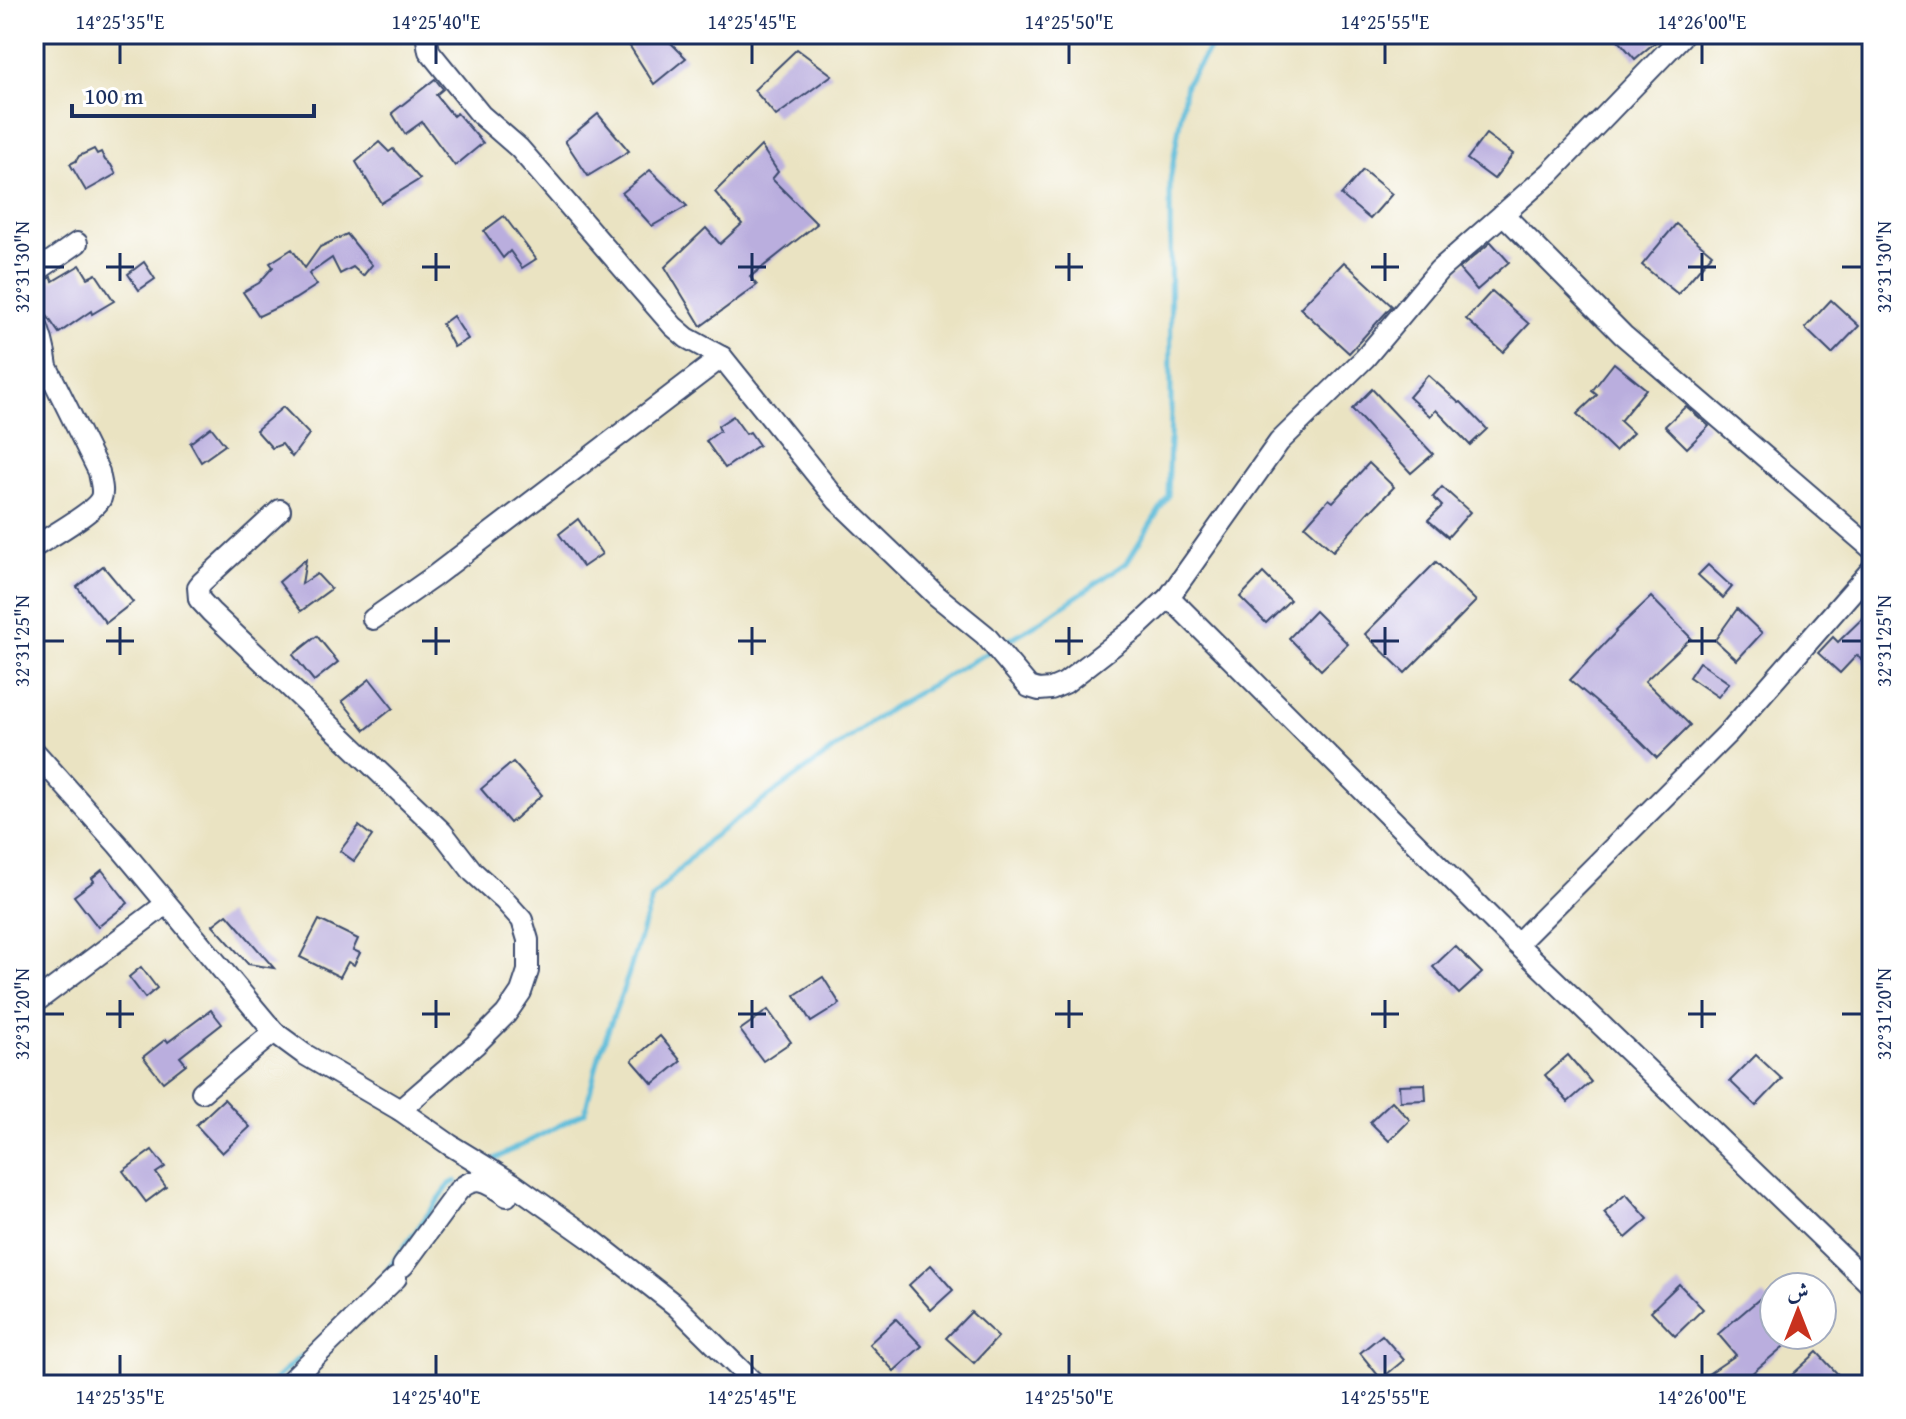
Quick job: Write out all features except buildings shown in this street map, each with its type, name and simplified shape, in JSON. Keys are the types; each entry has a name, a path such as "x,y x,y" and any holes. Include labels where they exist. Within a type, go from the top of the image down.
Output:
{"street":[{"path":"426,34 429,51 481,115 519,148 673,326 687,338 722,357 837,500 937,596 985,635 1029,687 1039,690 1065,683 1137,627 1169,597 1279,442 1365,358 1439,270 1550,173 1684,34"},
{"path":"1503,214 1623,335 1872,549"},
{"path":"34,273 77,243"},
{"path":"34,320 47,367 99,472 102,487 101,499 92,509 34,547"},
{"path":"373,619 433,577 722,357"},
{"path":"280,510 202,582 198,587 199,599 442,832 473,872 522,920 528,940 528,971 521,992 506,1014 400,1110"},
{"path":"1517,944 1728,733 1872,569"},
{"path":"1169,597 1517,944 1872,1286"},
{"path":"34,751 118,845 274,1032 304,1054 400,1110 591,1239 675,1305 756,1385"},
{"path":"34,1003 166,904"},
{"path":"202,1092 274,1032"},
{"path":"286,1385 400,1272 458,1191 466,1183 477,1180 493,1186 645,1291 675,1305"}],"waterway":[{"path":"1000,645 1127,562 1168,496 1171,411 1170,181 1186,84 1219,34"},
{"path":"489,1162 585,1112 599,1056 652,898 707,841 891,708 992,650"},
{"path":"378,1283 450,1184 456,1181"},
{"path":"269,1385 301,1356"}]}
